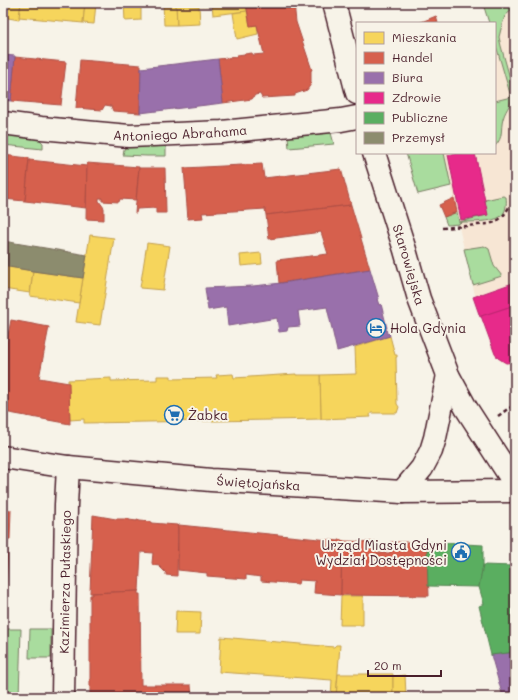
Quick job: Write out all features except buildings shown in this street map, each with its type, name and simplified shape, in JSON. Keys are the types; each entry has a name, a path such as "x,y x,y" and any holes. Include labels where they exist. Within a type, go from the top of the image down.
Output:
{"street":[{"path":"334,3 356,89"},
{"name":"Antoniego Abrahama","path":"3,123 129,136 222,132 356,117"},
{"name":"Starowiejska","path":"374,154 419,299 448,375 473,419 515,484"},
{"path":"402,492 422,468 431,452 448,375"},
{"name":"Świętojańska","path":"3,457 68,467 211,480 402,492 515,491"},
{"name":"Kazimierza Pułaskiego","path":"63,697 68,467"}],"path":[{"path":"442,228 490,224 502,218 509,207 515,210"},
{"path":"497,417 509,408 515,406"}],"shaded area":[{"path":"493,3 515,3 515,363 507,364 503,363 494,354 473,297 475,295 451,186 418,194 406,154 496,154 495,22"}],"green space":[{"path":"493,3 515,3 515,7 505,16 499,37 513,94 503,119 500,140 496,145 496,101 511,97 496,45 496,22 489,22 484,7"},
{"path":"308,126 313,126 331,133 334,144 289,148 288,137 299,136"},
{"path":"32,132 43,143 43,149 3,145 3,133"},
{"path":"137,139 162,142 166,147 166,156 123,155 124,149"},
{"path":"406,154 444,154 451,186 418,194"},
{"path":"503,196 506,197 505,211 497,219 447,225 444,217 457,212 459,222 487,215 485,200"},
{"path":"484,246 489,249 494,266 502,276 473,285 464,249"},
{"path":"5,629 21,629 19,697 3,697"},
{"path":"30,629 51,629 51,658 29,658"}],"place":[{"name":"Hola Gdynia","path":"376,328"},
{"name":"Żabka","path":"174,415"},
{"name":"Urząd Miasta Gdyni Wydział Dostępności","path":"461,552"}]}
